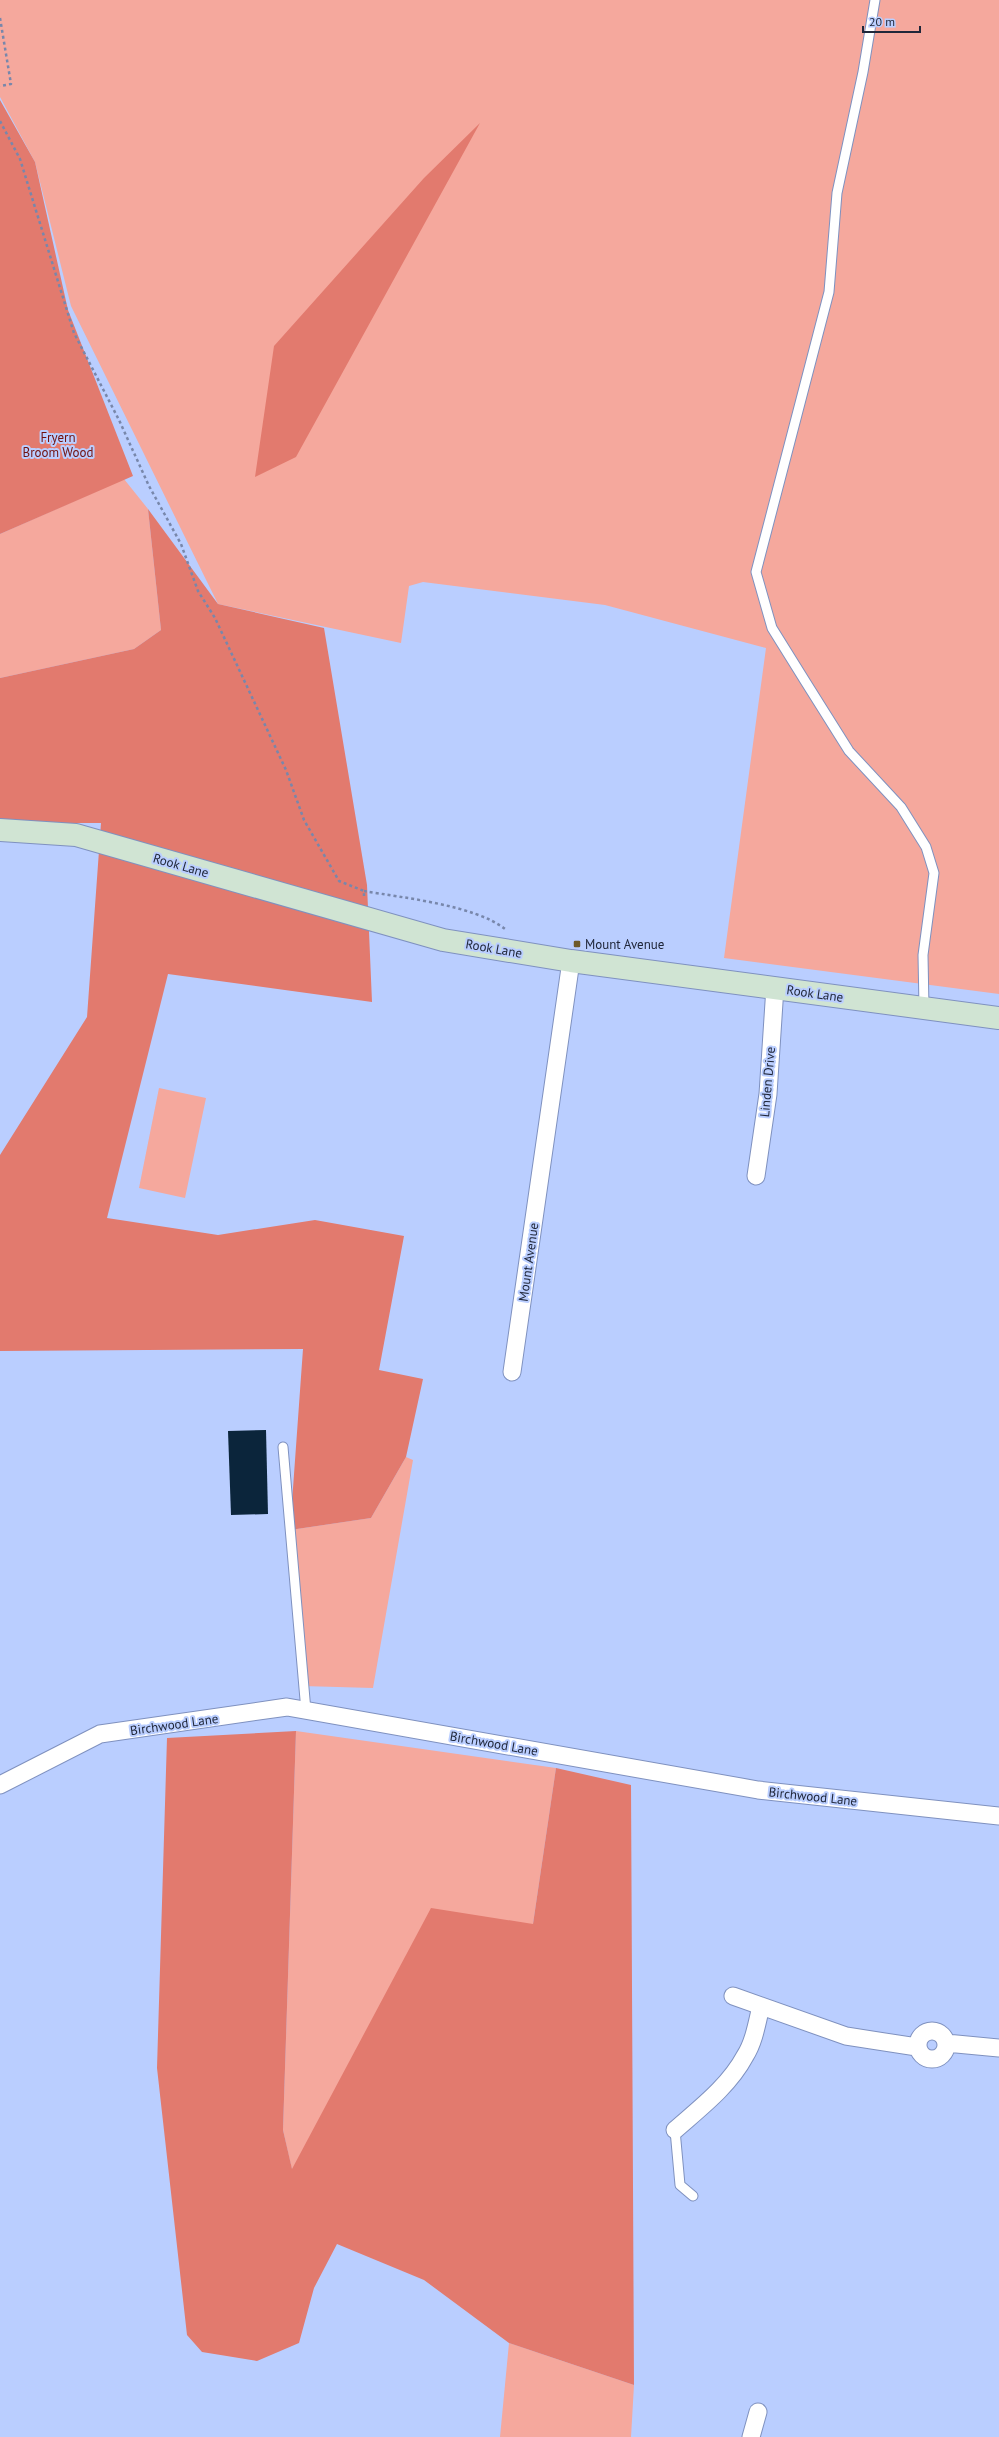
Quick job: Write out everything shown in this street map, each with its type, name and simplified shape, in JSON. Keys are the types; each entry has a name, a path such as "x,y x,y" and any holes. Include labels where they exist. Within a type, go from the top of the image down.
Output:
{"main road":[{"name":"Rook Lane","path":"0,830 76,835 443,940 571,961 999,1018"}],"street":[{"name":"Mount Avenue","path":"512,1372 571,961"},
{"name":"Linden Drive","path":"756,1176 768,1094 775,987"},
{"name":"Birchwood Lane","path":"0,1785 100,1734 287,1707 758,1790 999,1816"},
{"path":"733,1996 846,2036 917,2046 920,2036 932,2030 943,2036 946,2043 999,2048"},
{"path":"675,2130 711,2098 746,2056 761,2006"},
{"path":"751,2437 758,2412"}],"lane":[{"path":"875,0 863,72 837,193 829,292 756,572 772,628 805,682 849,751 901,807 926,847 934,873 923,955 924,1008"},
{"path":"283,1447 306,1711"},
{"path":"675,2130 680,2184 693,2196"}],"path":[{"path":"0,18 11,84 0,86"},
{"path":"0,121 20,159 74,333 119,420 149,486 181,544 198,591 215,618 286,770 304,820 340,881 364,891 436,904 494,920 507,930 513,952"},
{"path":"362,916 364,891"}],"shaded area":[{"path":"0,0 999,0 999,994 724,958 766,648 605,605 423,582 409,586 401,643 218,604 71,306 35,162 0,97"},
{"path":"124,479 148,509 161,630 134,649 0,678 0,534"},
{"path":"159,1088 206,1098 185,1198 139,1188"},
{"path":"406,1457 413,1460 373,1688 302,1686 290,1530 371,1518"},
{"path":"296,1731 556,1768 533,1924 292,2170 283,2130"},
{"path":"509,2343 634,2385 631,2437 500,2437"}],"green space":[{"name":"Fryern Broom Wood","path":"0,100 35,162 68,310 133,476 0,534"},
{"path":"480,123 296,457 255,477 274,346 424,178"},
{"path":"148,509 218,604 324,628 367,885 372,1002 168,974 107,1218 218,1235 315,1220 404,1236 379,1370 423,1379 406,1457 371,1518 290,1530 303,1349 0,1351 0,1155 87,1017 101,823 0,823 0,678 134,649 161,630"},
{"path":"296,1731 283,2130 292,2169 431,1908 533,1924 556,1768 631,1785 634,2385 509,2343 424,2280 337,2244 314,2288 299,2343 257,2361 202,2352 187,2335 157,2068 167,1738"}],"building":[{"path":"266,1430 268,1514 231,1515 228,1431"}],"place":[{"name":"Mount Avenue","path":"577,944"}]}
